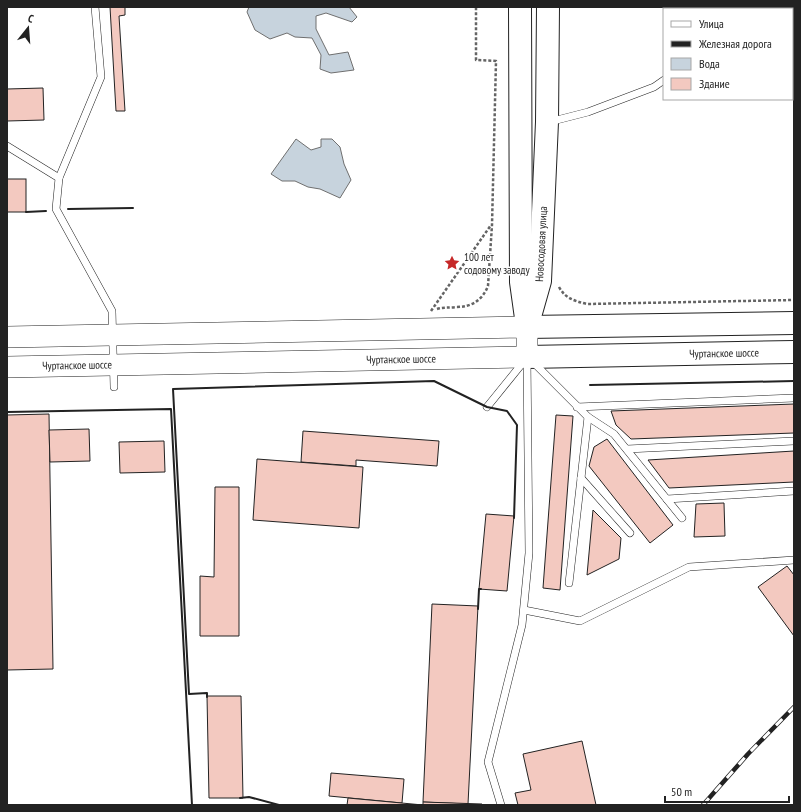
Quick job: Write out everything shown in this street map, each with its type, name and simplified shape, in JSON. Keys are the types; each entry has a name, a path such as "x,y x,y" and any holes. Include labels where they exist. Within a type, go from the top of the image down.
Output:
{"main road":[{"name":"Новосодовая улица","path":"520,7 521,282 528,327"},
{"name":"Новосодовая улица","path":"528,327 540,281 547,122 548,7"},
{"path":"528,327 794,323"},
{"name":"Чуртанское шоссе","path":"527,357 794,352"}],"street":[{"path":"7,337 528,327 527,357"},
{"name":"Чуртанское шоссе","path":"7,366 527,357"}],"lane":[{"path":"95,7 101,77 59,178 56,209 112,312 114,387"},
{"path":"547,122 588,112 654,86 663,81"},
{"path":"7,146 59,178"},
{"path":"527,357 588,417 614,434 682,518"},
{"path":"487,408 527,357"},
{"path":"501,805 488,762 522,625 524,610 529,553 527,357"},
{"path":"577,407 794,398"},
{"path":"569,583 588,417"},
{"path":"627,449 794,441"},
{"path":"581,478 630,533"},
{"path":"667,499 794,491"},
{"path":"524,610 580,621 689,567 794,560"}],"path":[{"path":"476,7 476,60 496,61 492,224 488,286 485,295 476,302 466,306 442,307 430,312 492,224"},
{"path":"558,283 565,295 574,301 587,304 794,300"}],"water":[{"path":"249,7 349,7 357,17 352,22 326,13 316,16 316,29 329,55 348,52 354,70 331,73 320,69 321,55 312,38 295,37 287,33 270,39 255,30 247,12"},
{"path":"296,139 311,150 321,147 321,139 332,139 340,147 344,164 351,180 340,198 320,189 308,187 295,181 282,181 271,174"}],"building":[{"path":"110,7 125,7 125,15 119,16 125,111 116,111"},
{"path":"43,88 44,120 7,121 7,89"},
{"path":"7,179 26,179 26,212 7,212"},
{"path":"794,404 794,433 631,439 616,425 611,411"},
{"path":"49,414 53,669 7,670 7,415"},
{"path":"556,415 573,416 560,590 543,588"},
{"path":"89,429 90,461 50,462 49,430"},
{"path":"303,431 439,441 437,466 356,460 356,466 301,462"},
{"path":"607,439 673,525 650,543 589,466 594,447"},
{"path":"164,441 165,472 120,473 119,442"},
{"path":"794,451 794,482 669,488 648,460"},
{"path":"257,459 363,467 359,528 253,520"},
{"path":"215,487 239,487 239,636 200,636 200,576 214,577"},
{"path":"724,503 725,536 694,537 696,504"},
{"path":"593,510 621,538 619,559 587,575"},
{"path":"486,514 514,516 507,591 479,589"},
{"path":"787,566 794,575 794,636 758,587"},
{"path":"432,604 478,606 468,804 423,802"},
{"path":"207,696 241,696 243,798 209,798"},
{"path":"582,741 596,805 518,805 515,793 531,790 523,754"},
{"path":"331,773 404,779 402,803 329,796"},
{"path":"348,798 423,805 347,805"},
{"path":"423,802 482,804 482,805 423,805"}],"railway":[{"path":"703,805 748,754 794,707"}],"wall":[{"path":"68,209 133,208"},
{"path":"26,212 46,211"},
{"path":"207,697 207,693 189,694 173,389 434,381 487,407 507,411 517,425 514,518"},
{"path":"590,385 794,381"},
{"path":"7,412 171,409 192,805"},
{"path":"478,609 479,589 481,589"},
{"path":"240,798 249,797 279,805"}],"place":[{"name":"100 лет содовому заводу","path":"452,263"}]}
